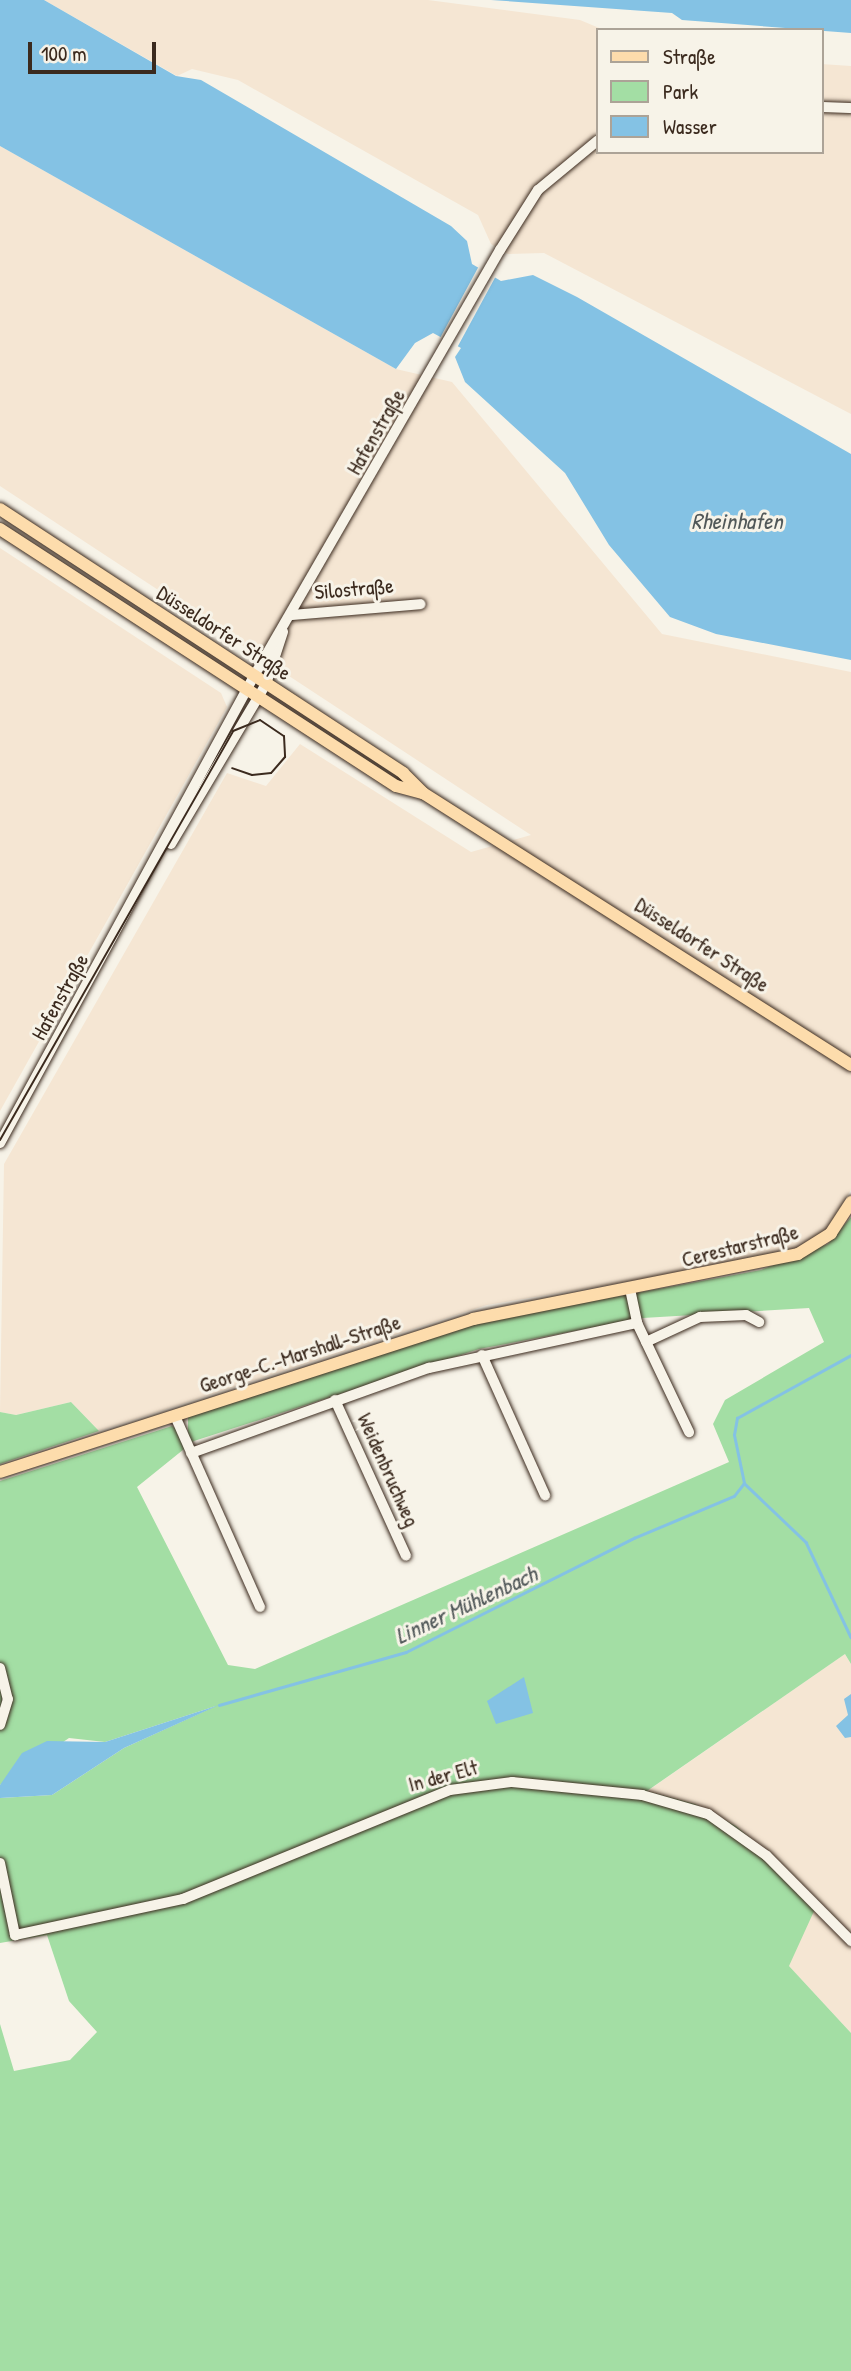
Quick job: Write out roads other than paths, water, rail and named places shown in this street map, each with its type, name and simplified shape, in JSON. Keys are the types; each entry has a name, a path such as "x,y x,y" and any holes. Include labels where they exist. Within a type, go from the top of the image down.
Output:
{"main road":[{"name":"Düsseldorfer Straße","path":"0,509 254,676 424,793 851,1065"},
{"name":"Düsseldorfer Straße","path":"0,529 396,786 424,793"},
{"name":"Cerestarstraße","path":"623,1290 798,1254 831,1233 851,1202"},
{"name":"George-C.-Marshall-Straße","path":"0,1472 425,1332 623,1290"}],"street":[{"path":"823,107 851,108"},
{"name":"Hafenstraße","path":"154,869 254,676 283,632 500,250 538,190 596,142"},
{"name":"Silostraße","path":"292,615 421,604"},
{"name":"Hafenstraße","path":"0,1143 154,869 258,698 283,632"},
{"path":"623,1290 689,1432"},
{"path":"646,1342 700,1317 746,1315 759,1321"},
{"name":"Weidenbruchweg","path":"191,1453 335,1400 482,1355 637,1323"},
{"path":"482,1355 545,1495"},
{"name":"Weidenbruchweg","path":"335,1400 406,1556"},
{"path":"175,1416 260,1607"},
{"path":"0,1668 8,1699 0,1725"},
{"name":"In der Elt","path":"0,1863 15,1936 183,1899 450,1790 512,1782 642,1794 708,1814 767,1856 851,1941"}],"water":[{"name":"Rheinhafen","path":"0,0 44,0 176,76 201,80 451,226 467,241 472,264 501,281 533,275 577,297 851,454 851,660 716,634 670,617 609,545 565,473 465,382 455,357 461,348 433,333 415,343 396,369 0,146"},
{"path":"491,0 851,0 851,33 823,31 823,28 682,20 672,13"},
{"path":"524,1677 533,1713 496,1724 487,1701"},
{"path":"851,1694 851,1737 845,1738 836,1726 848,1715 844,1699"},
{"path":"219,1705 124,1748 52,1795 0,1798 0,1785 22,1753 47,1741 105,1742"}],"waterway":[{"name":"Linner Mühlenbach","path":"219,1705 406,1652 634,1538 734,1496 744,1483 734,1435 737,1418 851,1355"},
{"path":"744,1483 806,1542 851,1637"}],"tram line":[{"path":"0,1140 233,731 260,720 284,736 285,757 271,773 252,775 232,768"}]}
